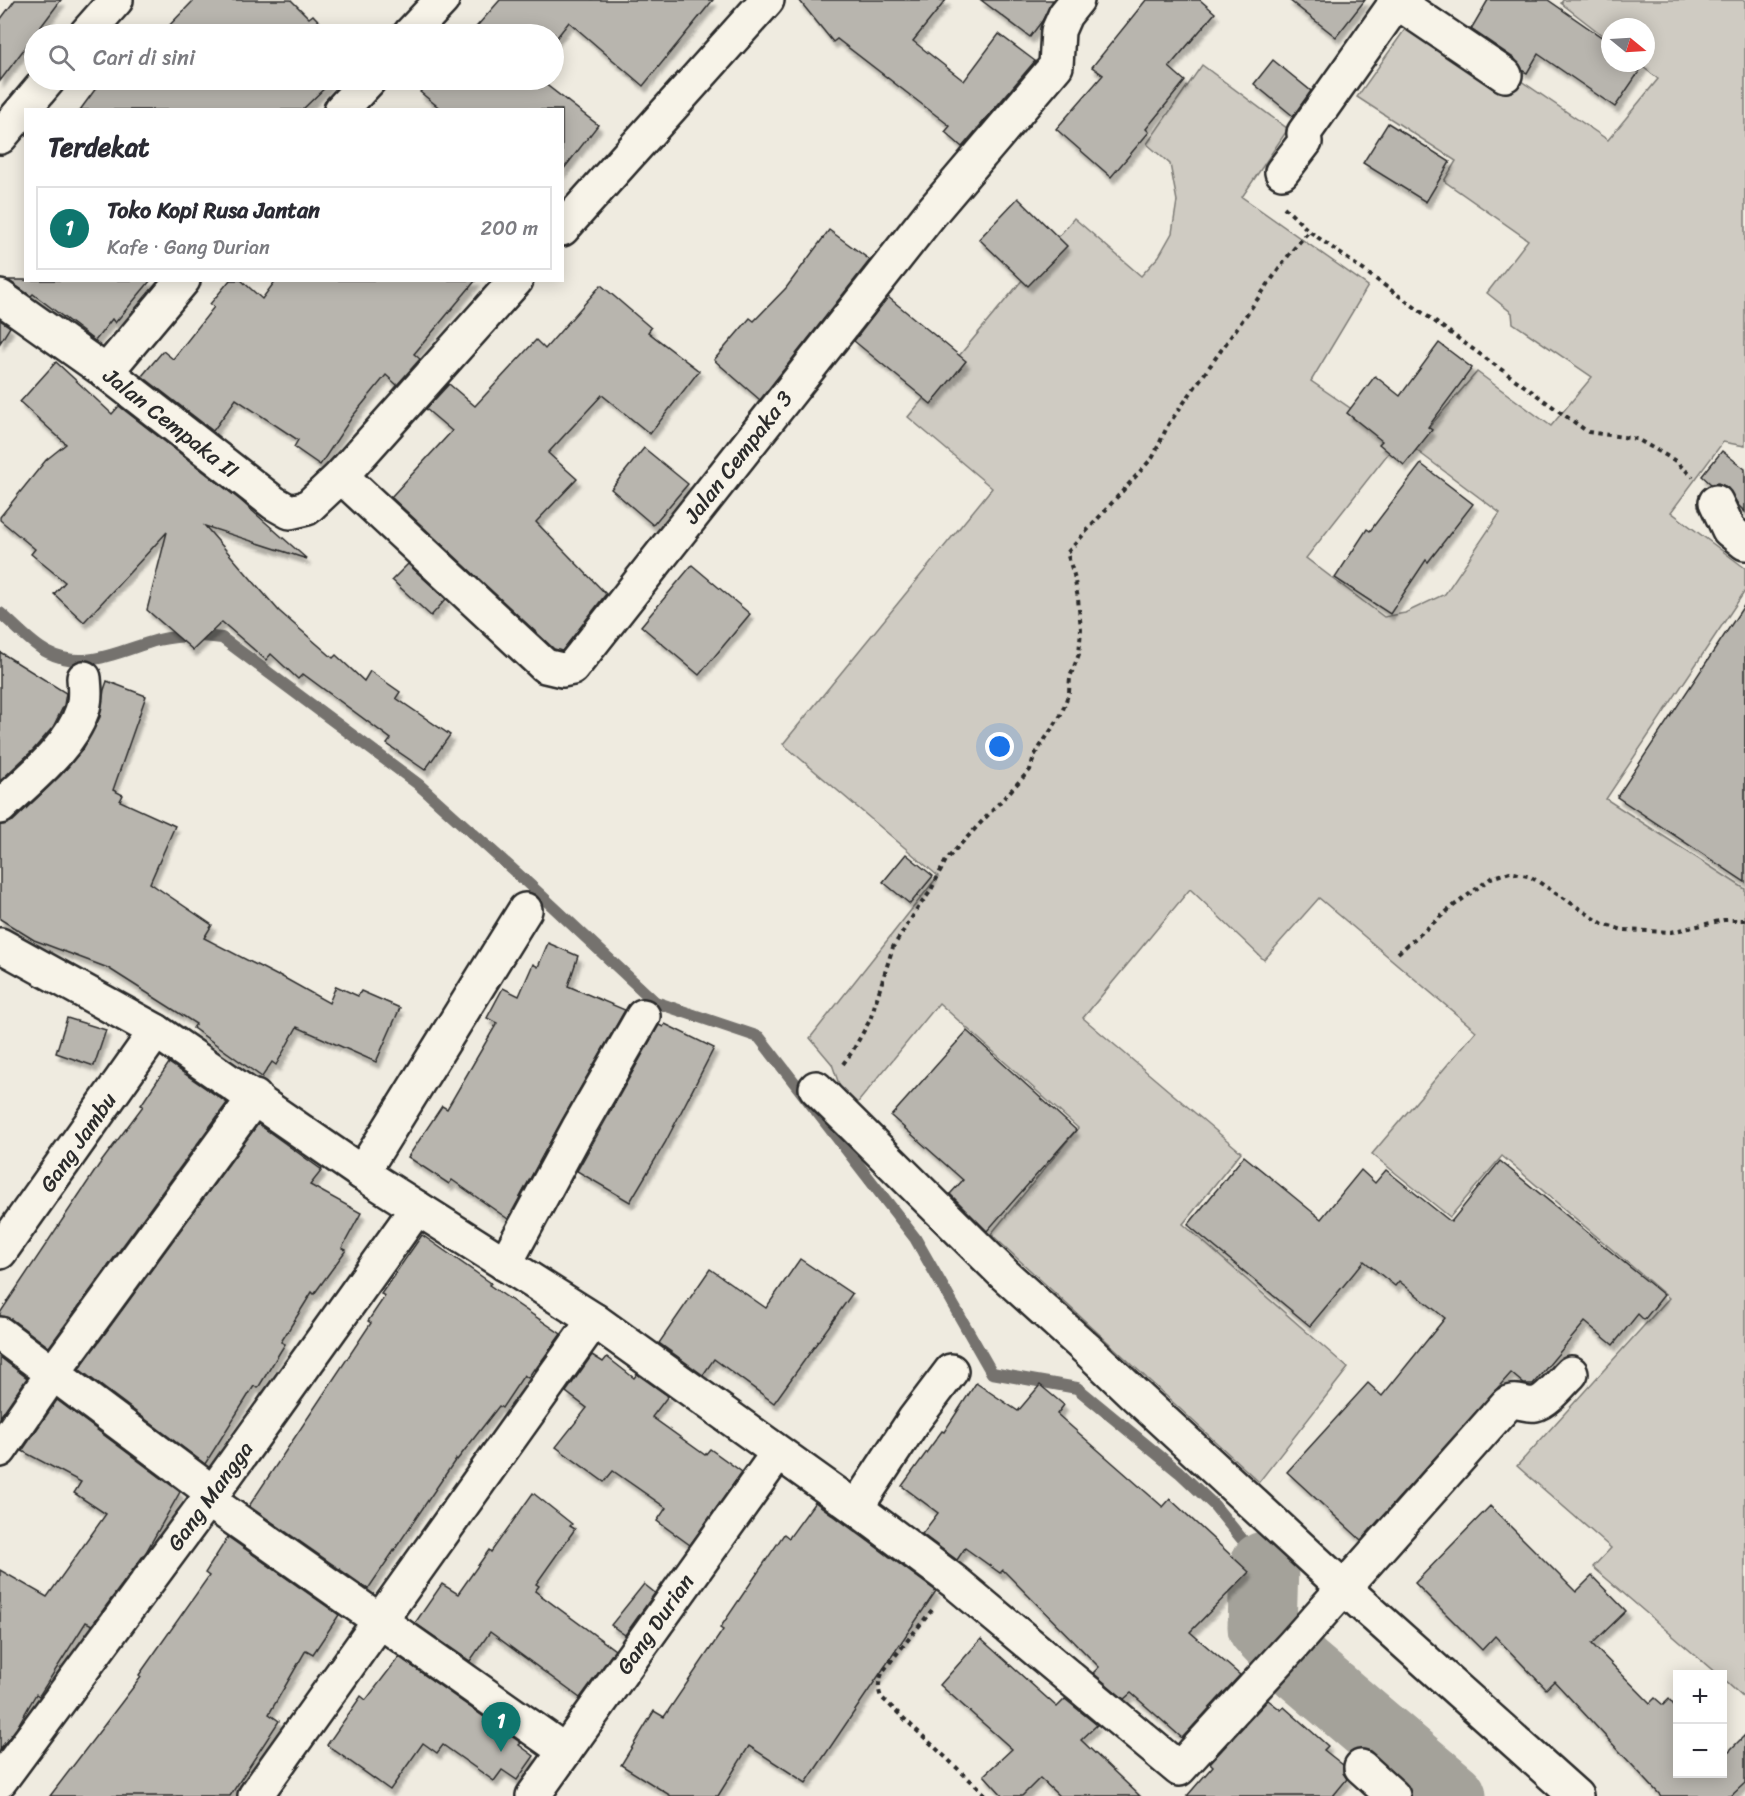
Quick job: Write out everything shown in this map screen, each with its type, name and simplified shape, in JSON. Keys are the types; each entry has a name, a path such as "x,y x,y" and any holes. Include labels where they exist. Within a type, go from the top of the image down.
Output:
{"street":[{"path":"95,24 116,0"},
{"path":"419,24 442,0"},
{"path":"564,227 767,0"},
{"name":"Jalan Cempaka 3","path":"341,476 545,666 562,670 572,668 931,213 1056,66 1058,31 1065,15 1077,0"},
{"path":"1282,172 1305,142 1304,133 1396,0 1504,75"},
{"path":"24,108 40,90"},
{"path":"343,108 360,90"},
{"path":"0,137 24,108"},
{"path":"106,372 181,282"},
{"name":"Jalan Cempaka II","path":"0,297 106,372 273,502 290,512 308,508 341,476 514,282"},
{"path":"1716,502 1729,530 1745,543"},
{"path":"0,807 64,744 83,710 84,678"},
{"path":"362,1173 525,910"},
{"path":"0,945 156,1032 255,1097 362,1173 594,1320 955,1582 1179,1769 1284,1655 1507,1404 1515,1401 1535,1404 1542,1401 1571,1372"},
{"path":"505,1264 578,1129 643,1016"},
{"name":"Gang Jambu","path":"0,1252 156,1032"},
{"path":"820,1091 1005,1275 1344,1588 1576,1796"},
{"path":"0,1450 53,1373 255,1097"},
{"name":"Gang Mangga","path":"0,1781 210,1496 417,1208"},
{"path":"255,1796 594,1320"},
{"path":"0,1334 210,1496 379,1621 565,1751"},
{"path":"856,1508 914,1420 951,1371"},
{"name":"Gang Durian","path":"533,1796 778,1453"},
{"path":"1361,1767 1393,1796"}],"path":[{"path":"1282,172 1275,190 1280,204 1309,231 1588,432 1637,439 1674,460 1701,484 1716,502"},
{"path":"820,1091 852,1052 870,1020 893,947 930,892 946,860 1030,770 1034,756 1061,715 1069,692 1070,677 1079,654 1082,629 1074,575 1067,553 1153,456 1168,425 1291,252 1309,231"},
{"path":"1398,953 1483,883 1510,872 1531,877 1602,924 1623,930 1671,932 1724,920 1745,920"},
{"path":"955,1582 883,1671 878,1690 881,1697 987,1796"}],"shaded area":[{"path":"1563,0 1745,0 1745,446 1723,442 1671,512 1745,568 1745,591 1606,799 1745,889 1745,1699 1727,1683 1727,1670 1712,1670 1593,1567 1611,1548 1517,1466 1669,1298 1502,1156 1450,1217 1372,1154 1476,1031 1319,898 1264,960 1190,889 1083,1018 1241,1152 1183,1224 1348,1368 1259,1482 991,1234 1078,1128 939,1003 855,1106 842,1093 832,1064 810,1038 938,876 783,744 992,488 908,417 1074,218 1141,276 1159,256 1172,233 1177,201 1170,164 1147,144 1202,65 1288,129 1242,197 1368,286 1311,381 1398,441 1306,558 1384,617 1405,613 1445,594 1500,513 1412,447 1477,372 1551,426 1592,377 1513,323 1512,313 1487,293 1528,240 1444,181 1456,161 1357,97 1418,11 1608,140 1658,79 1649,72 1655,72 1655,18 1601,18 1601,34 1561,3"}],"building":[{"path":"15,0 61,0 43,24 24,24 24,49 0,81 0,20"},
{"path":"194,0 291,0 309,18 313,15 322,24 171,24"},
{"path":"500,0 713,0 643,86 569,22 564,28 564,24 479,24"},
{"path":"799,0 946,0 913,41 964,81 999,34 1035,61 962,147 945,132 950,126 837,39 833,42"},
{"path":"981,0 1053,0 1030,37"},
{"path":"1146,0 1200,0 1215,13 1169,67 1185,81 1146,129 1149,132 1111,177 1056,129 1103,75 1092,67"},
{"path":"1289,0 1365,0 1336,37"},
{"path":"1488,0 1548,0 1601,37 1601,72 1639,72 1615,107 1538,54 1527,73 1523,71 1515,59 1471,29"},
{"path":"1273,60 1311,91 1293,116 1254,84"},
{"path":"95,90 323,90 304,108 81,108"},
{"path":"422,90 553,90 598,125 564,168 564,108 440,108 420,92"},
{"path":"1388,123 1450,162 1426,202 1363,163"},
{"path":"1018,198 1067,246 1028,286 979,239"},
{"path":"829,230 870,260 760,400 714,360 750,318 754,321 786,288"},
{"path":"8,280 149,282 115,323 112,319 95,341 33,294 31,296"},
{"path":"228,282 243,282 262,299 275,282 474,282 414,354 420,359 397,385 386,375 352,417 320,465 294,447 298,440 236,399 213,431 142,376 163,351 173,359 214,307 210,304"},
{"path":"601,285 651,328 648,332 699,371 650,434 602,395 548,453 577,479 536,522 606,594 562,651 554,649 391,497 452,431 426,409 449,384 475,406 536,340 545,349"},
{"path":"888,297 966,361 931,404 854,341"},
{"path":"0,320 10,327 0,343"},
{"path":"1439,343 1472,368 1428,427 1432,430 1404,465 1379,444 1382,441 1347,413 1375,376 1400,396"},
{"path":"56,362 112,414 119,406 240,500 307,559 205,526 279,611 333,658 336,655 364,681 370,671 400,692 396,698 450,735 425,770 387,744 391,739 303,674 298,679 271,654 266,660 222,622 193,650 147,610 167,532 84,622 54,594 65,582 31,554 35,549 0,520 0,517 46,460 66,444 20,402"},
{"path":"644,448 688,484 653,525 611,489"},
{"path":"1722,451 1745,469 1745,512 1727,487 1718,483 1711,484 1702,476"},
{"path":"1421,464 1473,504 1428,562 1426,560 1390,614 1335,578 1367,529 1370,531"},
{"path":"408,564 446,599 431,616 392,580"},
{"path":"692,565 750,614 699,675 641,626"},
{"path":"1745,604 1745,882 1617,797"},
{"path":"0,652 66,693 64,705 53,727 33,750 0,781"},
{"path":"107,681 146,696 113,790 123,795 120,801 175,826 150,883 212,925 204,938 329,1003 336,986 358,996 361,991 400,1008 376,1062 297,1027 276,1065 272,1062 262,1077 193,1028 196,1024 108,968 34,940 0,919 0,825 13,821 60,776 83,749 100,717"},
{"path":"906,854 933,876 910,904 883,882"},
{"path":"548,943 578,956 568,986 625,1010 508,1219 452,1180 449,1184 408,1157 442,1106 447,1109 497,1023 487,1018 503,988 519,996 533,964 538,967"},
{"path":"67,1018 106,1030 94,1066 56,1053"},
{"path":"665,1024 714,1048 665,1143 630,1202 577,1171 659,1025 663,1027"},
{"path":"967,1031 1076,1130 987,1231 950,1194 963,1180 891,1116"},
{"path":"169,1063 227,1103 49,1347 11,1319 0,1316 0,1313 99,1165 143,1106 141,1105"},
{"path":"258,1124 322,1170 310,1185 361,1213 342,1248 346,1250 314,1294 312,1292 281,1342 285,1344 258,1388 254,1386 205,1464 79,1369"},
{"path":"1244,1156 1321,1219 1361,1170 1375,1183 1386,1170 1451,1222 1500,1161 1664,1295 1644,1320 1638,1314 1613,1345 1585,1322 1533,1384 1524,1384 1511,1373 1361,1540 1287,1472 1368,1383 1382,1396 1445,1318 1399,1281 1395,1286 1364,1261 1310,1326 1188,1225"},
{"path":"422,1235 491,1283 489,1285 561,1334 535,1370 528,1378 524,1375 502,1408 499,1406 456,1459 368,1589 249,1506 371,1323 368,1321 385,1296 381,1294"},
{"path":"800,1259 852,1294 774,1403 714,1359 703,1375 659,1343 710,1269 766,1308"},
{"path":"592,1355 603,1362 607,1357 634,1378 637,1374 668,1396 652,1417 705,1455 710,1449 742,1472 690,1545 657,1521 666,1508 613,1471 604,1482 556,1447 587,1408 566,1392"},
{"path":"0,1357 27,1378 0,1417"},
{"path":"976,1383 1018,1411 1040,1385 1064,1405 1057,1414 1163,1507 1170,1499 1249,1572 1190,1632 1240,1675 1182,1738 1131,1693 1124,1699 1093,1673 1099,1667 1003,1570 1000,1573 965,1548 957,1560 922,1534 938,1513 902,1486 942,1431 944,1432"},
{"path":"57,1400 180,1492 146,1552 92,1625 86,1622 39,1696 36,1694 16,1729 0,1749 0,1570 47,1597 106,1514 74,1493 81,1482 22,1451"},
{"path":"533,1493 572,1524 570,1526 575,1529 536,1584 539,1586 535,1591 615,1650 580,1698 490,1632 470,1661 415,1623 442,1584 458,1594"},
{"path":"815,1502 936,1591 806,1783 749,1746 718,1796 671,1796 621,1765 654,1711 664,1717 723,1630 720,1628 784,1534 789,1538"},
{"path":"1490,1506 1576,1592 1592,1576 1626,1611 1592,1644 1650,1703 1655,1698 1663,1705 1669,1699 1673,1704 1673,1778 1727,1778 1727,1753 1745,1735 1745,1783 1731,1796 1661,1796 1554,1681 1546,1689 1495,1636 1482,1650 1415,1583"},
{"path":"228,1537 339,1615 313,1654 306,1650 269,1714 279,1721 230,1796 50,1796 141,1677 139,1675 209,1576 205,1573"},
{"path":"644,1584 655,1593 625,1635 611,1625"},
{"path":"981,1639 1057,1707 1065,1699 1097,1725 1081,1740 1140,1796 1059,1796 1040,1778 1022,1796 1003,1796 984,1775 1012,1749 940,1685"},
{"path":"399,1657 521,1743 519,1745 534,1756 517,1780 502,1770 494,1781 443,1745 437,1753 423,1743 390,1790 327,1745 361,1696 366,1700"},
{"path":"1268,1700 1281,1710 1284,1707 1328,1746 1324,1750 1343,1765 1343,1773 1347,1779 1333,1796 1187,1796 1213,1766 1210,1763"}],"waterway":[{"path":"0,613 47,652 61,658 75,660 103,657 166,638 190,636 222,638 418,784 655,1002 759,1037 915,1238 992,1373 1077,1388 1179,1472 1214,1505 1264,1566"},
{"path":"1264,1566 1262,1627 1301,1668 1452,1796"}],"place":[{"name":"Toko Kopi Rusa Jantan","path":"501,1752"}]}
